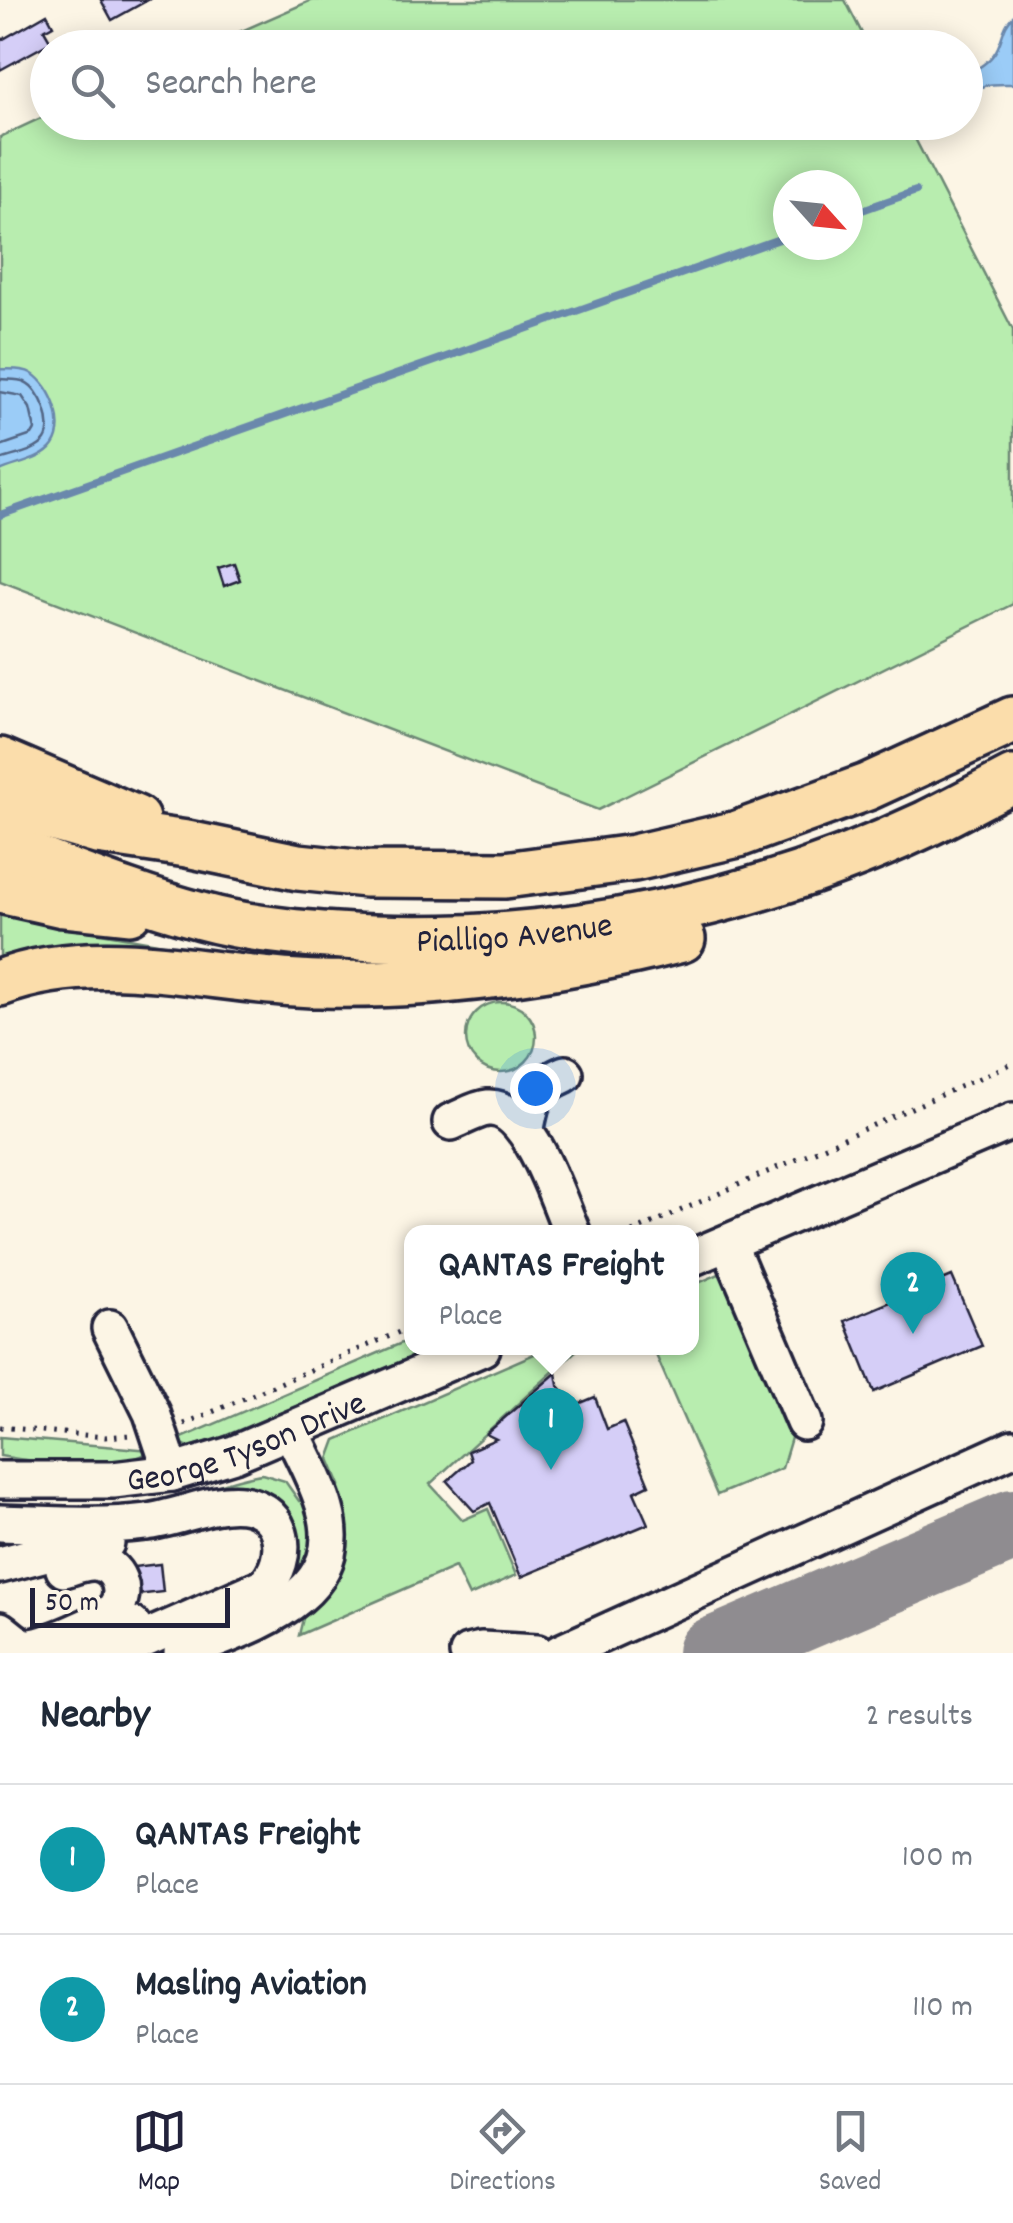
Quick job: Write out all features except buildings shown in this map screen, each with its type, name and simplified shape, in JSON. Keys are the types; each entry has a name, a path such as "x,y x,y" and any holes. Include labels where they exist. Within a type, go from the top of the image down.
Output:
{"main road":[{"name":"Pialligo Avenue","path":"0,803 98,832 187,844 264,861 366,874 505,875 576,868 689,848 783,819 867,786 1013,720"},
{"path":"0,761 94,799 187,844"},
{"name":"Pialligo Avenue","path":"0,846 201,916 316,934 477,938 645,917 759,886 926,824 1013,778"},
{"path":"0,983 71,965 147,968 258,981 371,985 470,979 534,970 651,947 773,912 848,875 926,824"},
{"path":"0,890 62,904 201,916"}],"lane":[{"path":"564,1074 538,1090 530,1102 526,1128 569,1225"},
{"path":"451,1122 494,1108 526,1128"},
{"path":"699,1255 1013,1121"},
{"path":"728,1243 804,1422"},
{"path":"110,1328 160,1434 172,1473"},
{"name":"George Tyson Drive","path":"0,1480 113,1480 172,1473 234,1454 466,1355"},
{"path":"182,1653 286,1608 306,1592 318,1575 327,1550 327,1519 291,1430"},
{"path":"560,1653 1013,1448"},
{"path":"0,1470 36,1482"},
{"path":"0,1523 144,1523 233,1503 258,1509 274,1521 281,1539 281,1561 265,1586 113,1653"},
{"path":"0,1565 73,1546 163,1538 235,1521 248,1523 260,1532 264,1553 250,1575 67,1653"},
{"path":"0,1588 94,1562 112,1570 122,1594 116,1608 104,1618 38,1646 18,1644 0,1630"},
{"path":"468,1653 537,1653"}],"path":[{"path":"648,1225 1013,1063"},
{"path":"0,1427 105,1437 160,1434 404,1329"}],"green space":[{"path":"312,0 845,0 860,30 244,30"},
{"path":"30,123 30,140 916,140 1013,330 1013,604 598,810 0,581 0,137"},
{"path":"0,911 78,929 197,950 0,966"},
{"path":"501,1002 526,1012 536,1037 526,1062 501,1072 476,1062 466,1037 476,1012"},
{"path":"726,1274 793,1431 782,1468 717,1495 656,1355 699,1355 699,1283"},
{"path":"404,1342 404,1355 418,1355 215,1440 189,1447 175,1441"},
{"path":"532,1355 571,1355 430,1484 463,1520 488,1509 516,1575 469,1596 455,1567 299,1635 334,1489 340,1485 329,1459 336,1440"},
{"path":"0,1437 151,1450 139,1457 101,1463 34,1461 0,1456"},
{"path":"262,1474 285,1481 299,1501 306,1499 313,1528 307,1559 283,1592 286,1520 173,1508 0,1513 0,1505 86,1507 151,1503"}],"water":[{"path":"1013,16 1013,84 983,86 983,65 998,47"},
{"path":"0,369 24,370 39,379 52,398 58,431 56,441 45,453 0,471"}],"waterway":[{"path":"863,210 916,191"},
{"path":"0,515 773,241"}],"taxiway":[{"path":"713,1653 1013,1525"}],"place":[{"name":"Masling Aviation","path":"913,1334"},
{"name":"QANTAS Freight","path":"551,1470"}]}
